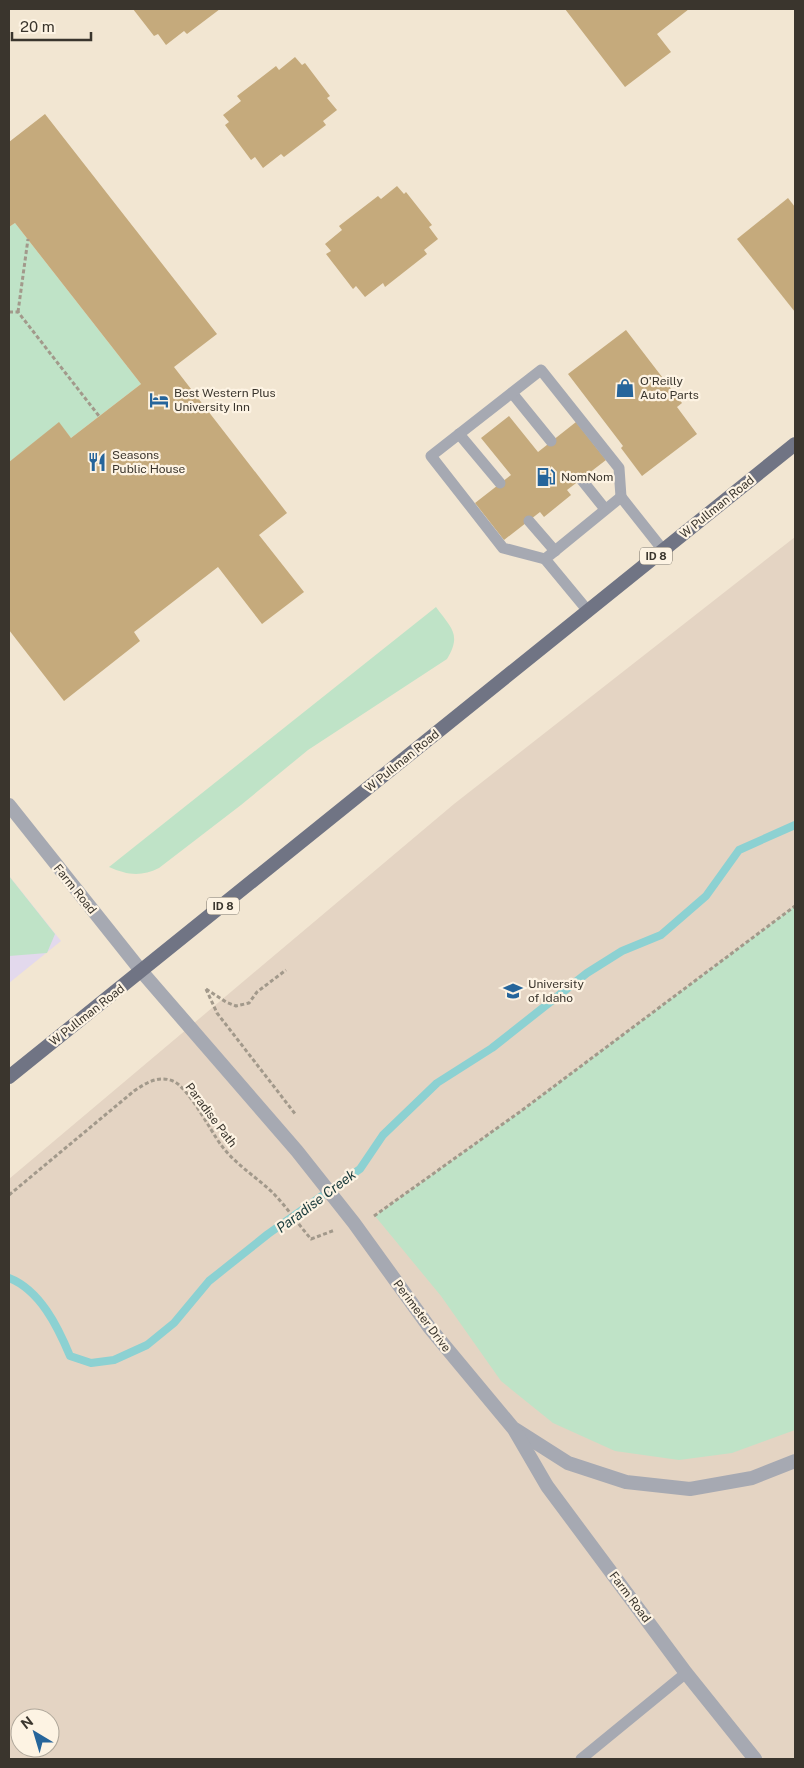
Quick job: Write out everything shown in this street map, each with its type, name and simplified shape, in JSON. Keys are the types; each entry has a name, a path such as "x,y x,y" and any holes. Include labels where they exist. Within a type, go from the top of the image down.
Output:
{"main road":[{"name":"W Pullman Road","path":"9,1077 142,972 795,444"}],"street":[{"name":"Farm Road","path":"9,805 142,972"},
{"name":"Perimeter Drive","path":"142,972 297,1151 354,1223 429,1327 513,1428 568,1463 626,1482 690,1489 752,1478 795,1461"},
{"name":"Farm Road","path":"513,1428 547,1486 686,1673 755,1759"}],"lane":[{"path":"588,611 545,559 503,548 431,456 541,370 619,468 621,497 663,550"},
{"path":"512,392 551,442"},
{"path":"459,434 500,483"},
{"path":"581,480 605,510"},
{"path":"545,559 621,497"},
{"path":"529,521 555,551"},
{"path":"581,1759 686,1673"}],"path":[{"path":"28,239 18,312 100,416"},
{"path":"9,312 18,312"},
{"path":"375,1216 522,1110 795,906"},
{"path":"286,970 257,992 248,1003 236,1006 206,989 217,1013 302,1123"},
{"name":"Paradise Path","path":"9,1195 134,1092 154,1079 174,1081 185,1092 222,1146 251,1176 272,1192 312,1239 322,1235"}],"shaded area":[{"name":"University of Idaho","path":"795,537 795,1759 9,1759 9,1179 454,804"},
{"path":"9,876 61,941 9,983"}],"green space":[{"path":"15,223 141,384 71,438 59,423 9,462 9,227"},
{"path":"436,607 453,631 454,643 447,659 308,750 241,805 159,868 146,873 134,874 109,867"},
{"path":"9,876 55,934 47,953 9,956"},
{"path":"795,906 795,1430 732,1453 679,1460 615,1451 553,1423 501,1381 441,1296 375,1216 521,1111"}],"building":[{"path":"133,9 220,9 187,34 184,31 166,45 158,34 154,36"},
{"path":"565,9 689,9 657,34 671,52 625,87"},
{"path":"295,57 302,65 305,63 330,96 327,98 337,110 323,121 326,125 284,157 281,154 263,168 255,157 251,160 225,125 229,122 223,115 241,101 237,96 276,66 279,70"},
{"name":"Best Western Plus University Inn","path":"45,114 217,334 174,367 287,513 259,535 304,592 262,624 218,567 134,632 140,641 64,701 9,630 9,462 59,422 71,438 141,384 15,223 9,227 9,142"},
{"path":"397,186 404,194 406,192 432,225 429,227 438,239 424,250 427,254 385,287 383,283 365,297 356,286 353,289 326,254 331,251 325,244 342,230 339,226 378,196 381,199"},
{"path":"788,198 795,207 795,312 737,239"},
{"name":"O'Reilly Auto Parts","path":"626,330 682,403 677,407 697,434 642,476 621,448 623,446 568,374"},
{"name":"NomNom","path":"509,416 538,452 576,422 606,460 567,490 571,495 544,517 540,512 504,540 475,503 511,475 481,438"}],"waterway":[{"name":"Paradise Creek","path":"9,1278 30,1291 39,1300 54,1322 70,1356 91,1363 114,1360 147,1345 174,1323 209,1281 268,1234 360,1169 383,1135 437,1083 492,1048 587,973 622,951 661,935 706,896 739,850 795,825"}],"place":[{"name":"O'Reilly Auto Parts","path":"625,388"},
{"name":"Best Western Plus University Inn","path":"159,400"},
{"name":"Seasons Public House","path":"97,462"},
{"name":"NomNom","path":"546,477"},
{"name":"University of Idaho","path":"513,991"}]}
